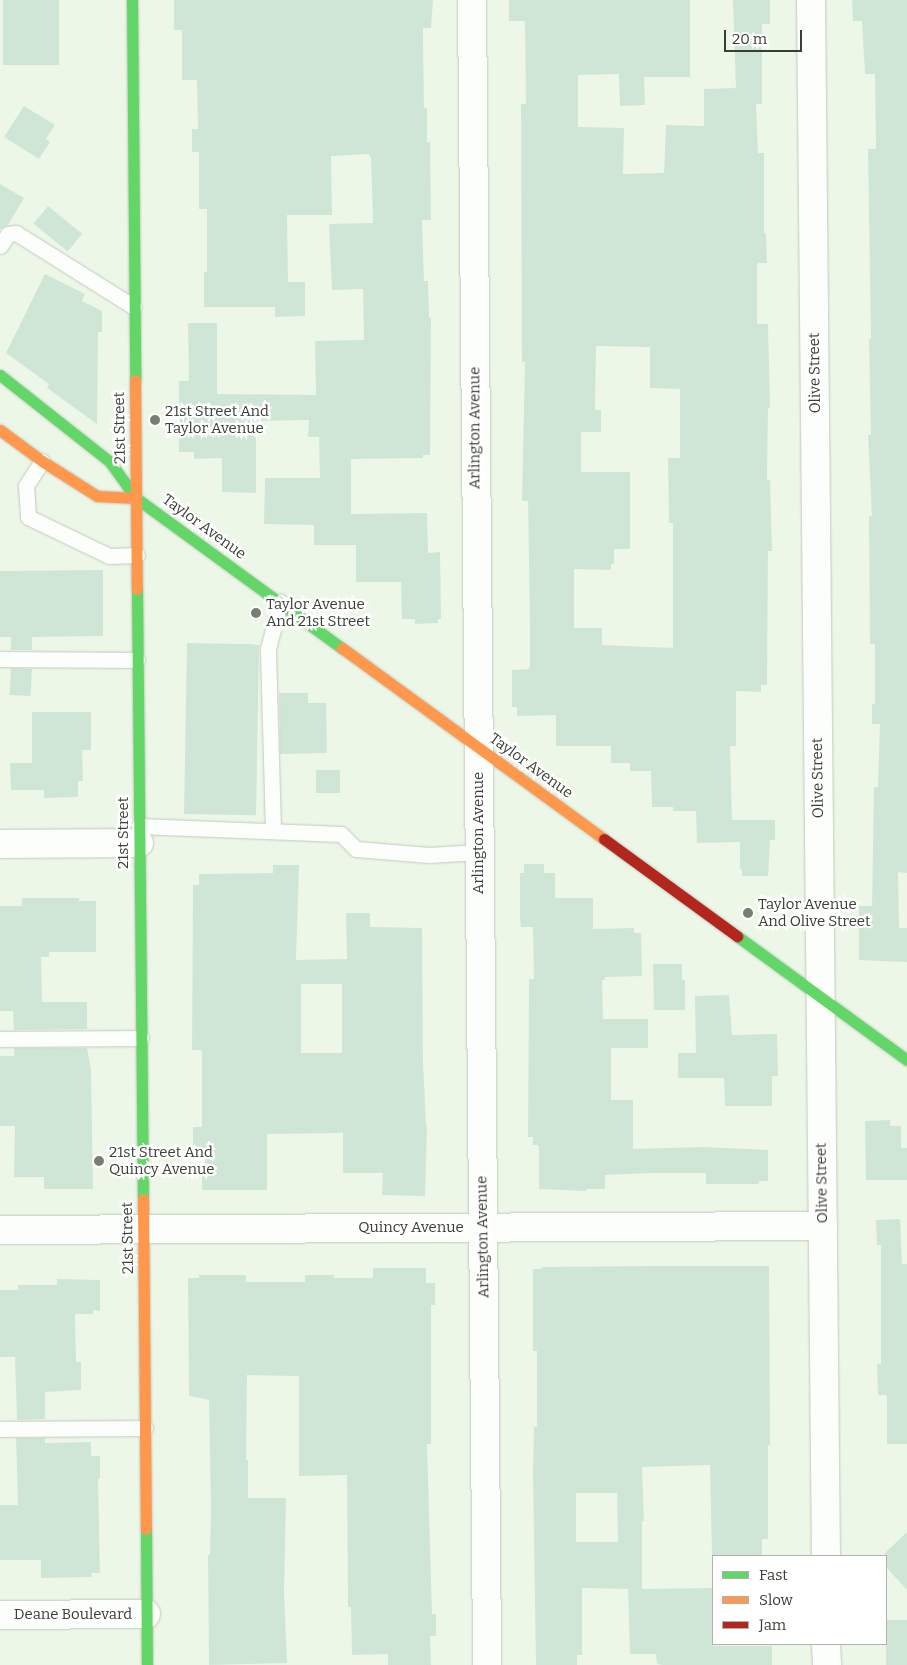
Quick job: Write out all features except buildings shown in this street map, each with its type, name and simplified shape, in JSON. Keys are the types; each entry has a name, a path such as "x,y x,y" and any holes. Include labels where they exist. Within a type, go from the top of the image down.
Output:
{"street":[{"name":"21st Street","path":"132,0 147,1665"},
{"name":"Arlington Avenue","path":"472,0 487,1665"},
{"name":"Olive Street","path":"811,0 826,1555"},
{"name":"Taylor Avenue","path":"0,375 110,462 136,498 907,1060"},
{"path":"0,430 42,462 97,496 136,498"},
{"path":"0,844 139,834"},
{"name":"Quincy Avenue","path":"0,1230 822,1226"},
{"name":"Deane Boulevard","path":"0,1615 146,1614"},
{"path":"826,1645 827,1665"}],"lane":[{"path":"0,246 8,234 16,232 134,307"},
{"path":"42,462 26,486 28,517 109,556 137,555"},
{"path":"273,831 268,649 280,602"},
{"path":"0,659 137,660"},
{"path":"139,834 273,831 341,834 356,848 429,855 479,852"},
{"path":"0,1039 141,1038"},
{"path":"0,1428 145,1428"}],"traffic: fast":[{"path":"132,0 135,380"},
{"path":"0,375 110,462 136,498 342,648"},
{"path":"137,589 143,1199"},
{"path":"737,936 907,1060"},
{"path":"146,1529 147,1665"}],"traffic: slow":[{"path":"135,380 137,589"},
{"path":"0,430 42,461 97,496 136,498"},
{"path":"342,648 604,839"},
{"path":"143,1199 146,1529"}],"traffic: jam":[{"path":"604,839 737,936"}],"place":[{"name":"21st Street And Taylor Avenue","path":"155,420"},
{"name":"Taylor Avenue And 21st Street","path":"256,613"},
{"name":"Taylor Avenue And Olive Street","path":"748,913"},
{"name":"21st Street And Quincy Avenue","path":"99,1161"}]}
